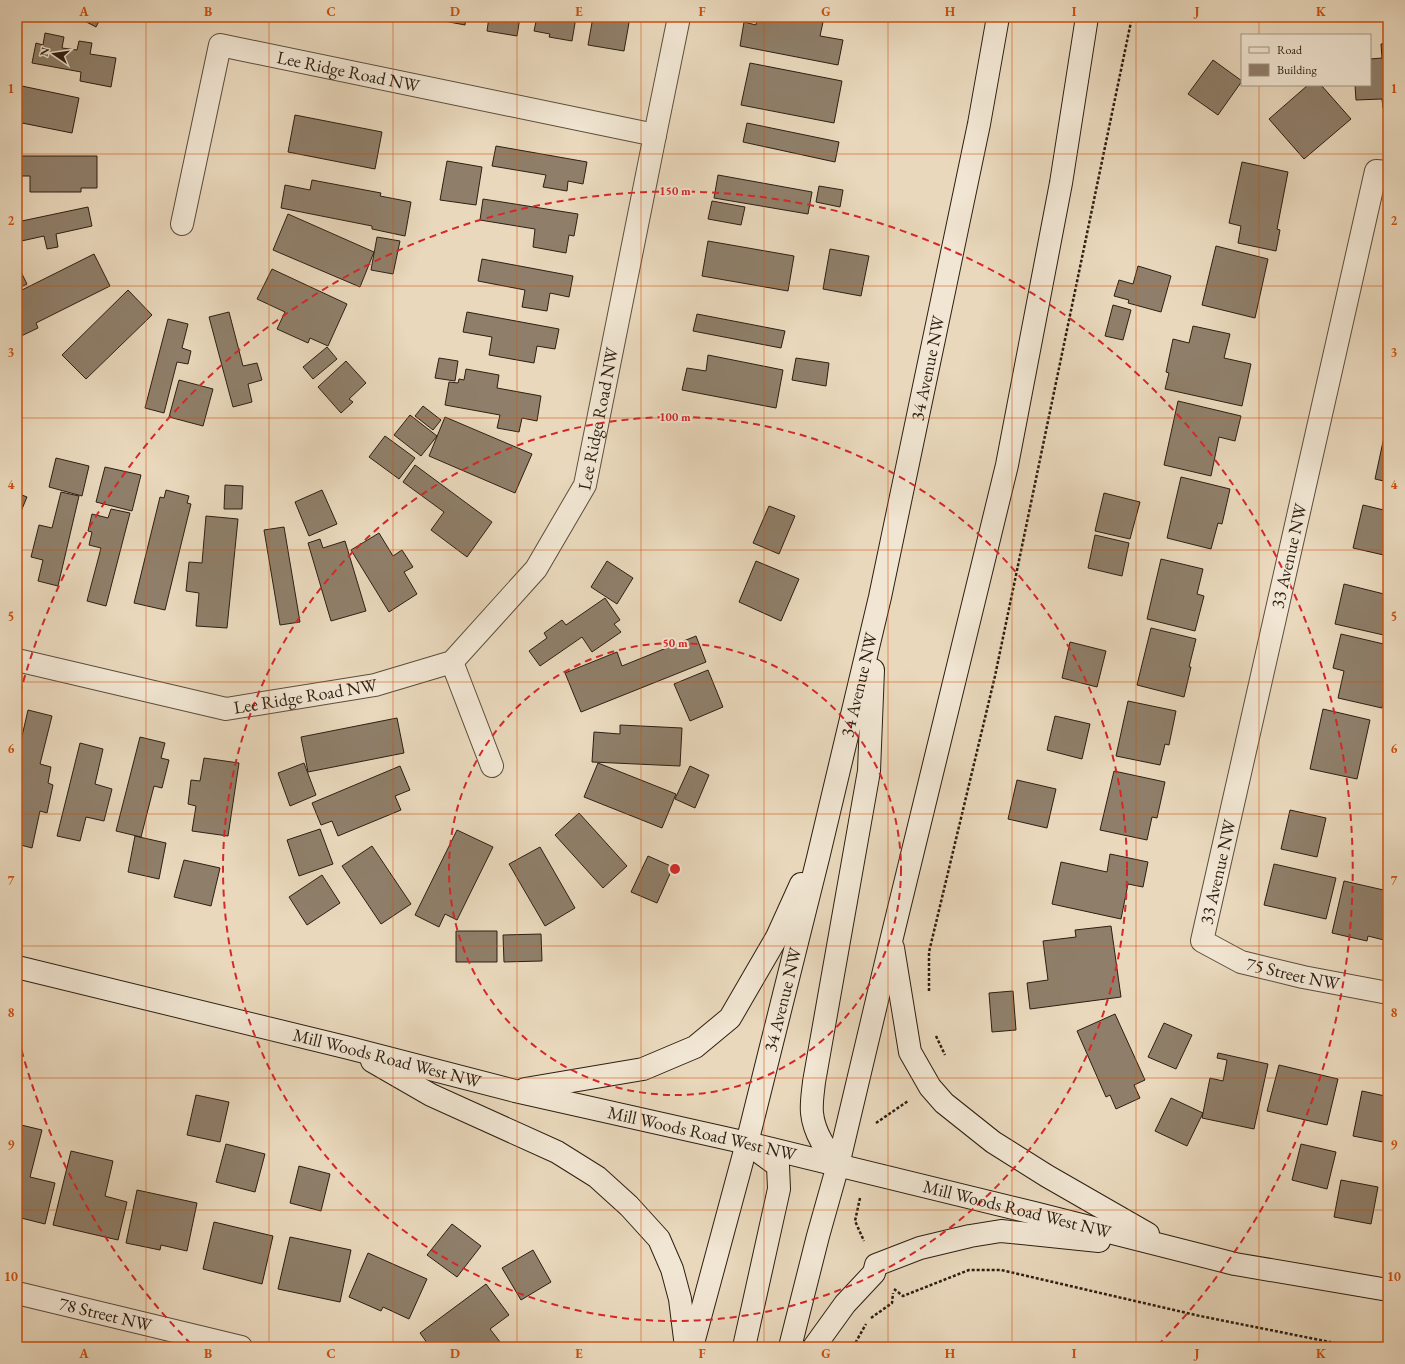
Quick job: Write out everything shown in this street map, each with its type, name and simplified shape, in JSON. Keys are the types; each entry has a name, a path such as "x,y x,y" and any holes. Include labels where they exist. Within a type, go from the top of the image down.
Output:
{"main road":[{"name":"Lee Ridge Road NW","path":"17,660 226,709 375,684 452,662 536,569 585,485 654,135 679,17"},
{"name":"34 Avenue NW","path":"692,1347 747,1143 822,840 874,620 979,124 998,17"},
{"path":"790,1347 818,1236 838,1165 1007,465 1061,183 1087,17"},
{"name":"Lee Ridge Road NW","path":"182,224 220,46 654,135"},
{"name":"33 Avenue NW","path":"1202,941 1382,172"},
{"path":"838,1165 822,1145 816,1130 812,1113 814,1082 869,771 874,620"},
{"path":"452,662 492,766"},
{"path":"515,1091 643,1069 695,1047 730,1018 777,937 822,840"},
{"path":"892,937 910,1052 930,1087 944,1103 993,1142 1054,1180 1171,1248"},
{"name":"75 Street NW","path":"1202,941 1241,962 1303,977 1388,993"},
{"name":"Mill Woods Road West NW","path":"17,967 349,1048 515,1091 747,1143 1236,1264 1388,1290"},
{"path":"349,1048 431,1095 557,1152 597,1177 629,1206 659,1239 672,1269 680,1299 686,1347"},
{"path":"744,1347 779,1189 778,1166 747,1143"},
{"path":"814,1347 846,1304 874,1273 876,1265 920,1248 970,1236 1001,1231 1171,1248"},
{"name":"78 Street NW","path":"17,1293 241,1347"}],"path":[{"path":"929,998 929,952 996,676 1132,17"},
{"path":"935,1034 947,1060"},
{"path":"875,1129 876,1122 930,1087"},
{"path":"866,1172 855,1221 876,1265"},
{"path":"852,1347 869,1320 892,1303 893,1289 903,1296 969,1270 1002,1270 1200,1316 1362,1347"}],"building":[{"path":"77,17 101,17 96,27"},
{"path":"423,17 466,17 465,25"},
{"path":"489,17 520,17 517,36 487,31"},
{"path":"537,17 576,17 572,41 549,37 550,34 534,31"},
{"path":"593,17 630,17 624,51 588,45"},
{"path":"757,17 799,17 823,22 820,36 843,40 838,65 740,46 744,22 756,25"},
{"path":"45,33 64,37 62,48 77,50 79,41 92,43 90,54 116,58 111,87 80,81 81,72 32,63 36,43 43,45"},
{"path":"1388,43 1388,108 1383,108 1382,99 1356,100 1355,86 1371,86 1371,59 1382,58 1381,44"},
{"path":"1213,60 1241,80 1218,115 1188,94"},
{"path":"750,63 842,81 834,123 741,105"},
{"path":"17,85 79,98 72,133 17,122"},
{"path":"1307,86 1322,86 1351,119 1304,159 1269,119"},
{"path":"295,115 382,132 375,169 288,152"},
{"path":"747,123 839,142 835,162 743,142"},
{"path":"496,146 587,162 583,184 568,181 567,191 543,187 546,175 492,166"},
{"path":"17,156 97,156 97,188 81,188 81,192 30,192 30,176 17,176"},
{"path":"447,161 482,167 476,205 440,200"},
{"path":"1242,162 1288,172 1277,229 1280,230 1276,251 1238,243 1241,226 1229,223"},
{"path":"718,175 812,192 808,214 714,198"},
{"path":"312,180 381,193 380,196 411,202 405,236 372,229 372,226 281,208 285,185 310,190"},
{"path":"819,186 843,190 840,207 816,202"},
{"path":"483,199 578,214 574,236 569,235 566,253 533,247 535,229 480,220"},
{"path":"712,201 745,207 741,225 708,219"},
{"path":"88,207 92,226 56,234 58,247 47,249 44,236 17,242 17,222"},
{"path":"288,214 374,252 360,287 273,250"},
{"path":"377,237 400,241 393,274 371,270"},
{"path":"708,241 794,256 788,291 702,276"},
{"path":"1216,246 1268,259 1255,318 1202,305"},
{"path":"830,249 869,256 861,296 823,289"},
{"path":"94,254 110,286 36,323 38,328 17,338 17,296 20,295 18,292"},
{"path":"482,259 573,276 569,297 550,293 547,311 522,307 525,290 478,281"},
{"path":"17,266 27,284 17,289"},
{"path":"1138,266 1171,276 1161,312 1128,303 1129,300 1114,296 1119,280 1133,284"},
{"path":"272,269 347,304 328,346 310,338 308,343 277,329 285,312 257,299"},
{"path":"128,290 152,315 86,379 62,355"},
{"path":"1113,305 1131,310 1123,340 1105,336"},
{"path":"229,312 243,366 257,363 262,380 248,384 252,402 233,407 209,317"},
{"path":"467,312 559,329 555,349 537,346 534,363 489,355 492,337 463,332"},
{"path":"697,314 785,331 781,348 693,331"},
{"path":"168,319 188,324 182,348 191,351 188,364 177,362 164,413 145,408"},
{"path":"1193,326 1230,334 1224,358 1251,364 1242,406 1165,389 1169,373 1166,372 1173,339 1189,343"},
{"path":"327,347 337,359 313,379 303,367"},
{"path":"708,355 783,370 776,408 682,390 687,368 706,371"},
{"path":"439,358 458,361 455,381 435,378"},
{"path":"796,358 829,363 826,386 792,380"},
{"path":"346,361 366,383 349,399 353,402 341,413 318,387"},
{"path":"466,369 499,375 497,388 541,396 537,421 522,418 519,432 497,428 500,415 445,405 449,382 458,383 459,379 464,380"},
{"path":"179,380 213,389 203,426 169,417"},
{"path":"1178,401 1241,416 1235,441 1219,437 1211,476 1164,465"},
{"path":"423,406 441,420 433,430 415,416"},
{"path":"410,415 437,436 421,456 394,435"},
{"path":"445,417 532,454 515,493 429,456"},
{"path":"385,436 415,458 399,479 369,457"},
{"path":"1384,437 1388,438 1388,482 1375,479"},
{"path":"56,458 89,466 82,496 49,487"},
{"path":"415,465 492,522 467,557 431,530 444,512 403,482"},
{"path":"105,467 141,475 132,511 96,502"},
{"path":"1181,477 1230,489 1222,524 1218,523 1211,549 1167,538"},
{"path":"225,485 243,486 242,509 224,509"},
{"path":"166,490 189,496 187,503 191,504 165,610 134,603 160,497 164,498"},
{"path":"322,490 337,524 309,536 295,502"},
{"path":"61,492 79,496 58,586 38,581 43,560 31,557 39,525 52,528"},
{"path":"17,493 27,497 17,521"},
{"path":"1104,493 1140,502 1130,539 1095,531"},
{"path":"1363,505 1388,511 1388,556 1353,548"},
{"path":"769,506 795,516 779,554 753,543"},
{"path":"111,509 130,513 106,606 87,601 101,548 89,545 92,532 88,531 92,514 108,518"},
{"path":"206,516 238,519 227,628 196,626 199,593 186,591 189,562 202,563"},
{"path":"284,527 300,622 280,625 264,530"},
{"path":"379,533 393,556 402,550 413,567 404,572 417,594 389,612 351,550"},
{"path":"1095,535 1129,543 1122,576 1088,568"},
{"path":"320,539 323,548 345,541 366,611 331,621 308,543"},
{"path":"1161,559 1203,569 1197,594 1204,596 1195,631 1147,619"},
{"path":"607,561 633,578 617,604 591,587"},
{"path":"756,561 799,579 781,621 739,602"},
{"path":"1344,584 1388,595 1388,636 1335,624"},
{"path":"605,598 620,620 614,624 621,632 592,652 582,637 540,666 529,651 547,638 544,633 562,620 566,625"},
{"path":"1151,628 1196,639 1184,697 1137,685"},
{"path":"1341,634 1388,645 1388,681 1382,708 1338,698 1344,671 1333,668"},
{"path":"696,636 706,662 581,712 565,673 617,652 622,666"},
{"path":"1070,642 1106,651 1097,687 1062,678"},
{"path":"708,670 723,707 690,721 674,684"},
{"path":"1128,701 1176,711 1169,745 1165,744 1160,765 1116,756"},
{"path":"1323,709 1370,720 1357,779 1310,769"},
{"path":"28,710 52,716 40,764 51,767 48,783 53,785 47,813 40,811 32,848 17,844 17,758"},
{"path":"1055,716 1090,724 1082,759 1047,750"},
{"path":"397,718 404,753 308,772 301,737"},
{"path":"620,725 682,728 680,766 592,762 594,732 620,734"},
{"path":"140,737 165,743 161,758 169,760 162,788 154,786 141,837 116,831"},
{"path":"80,743 103,749 95,784 112,789 104,821 86,817 80,841 57,836"},
{"path":"204,758 239,763 228,836 192,831 196,806 188,804 191,780 200,781"},
{"path":"304,763 316,795 290,806 278,773"},
{"path":"598,763 676,794 662,828 584,797"},
{"path":"400,766 410,790 395,796 401,810 338,836 332,821 321,825 312,803"},
{"path":"690,766 709,775 695,808 675,799"},
{"path":"1114,771 1165,782 1157,818 1152,817 1147,840 1100,830"},
{"path":"1017,780 1056,789 1047,828 1008,819"},
{"path":"1290,810 1326,818 1317,857 1281,849"},
{"path":"579,813 627,866 603,888 555,835"},
{"path":"1388,821 1388,841 1384,840"},
{"path":"320,829 333,864 299,876 287,840"},
{"path":"457,830 493,847 457,920 445,914 439,927 415,915"},
{"path":"135,836 166,843 159,879 128,872"},
{"path":"372,846 411,904 381,924 342,866"},
{"path":"540,847 575,908 545,926 509,864"},
{"path":"1110,854 1148,862 1143,887 1128,884 1121,919 1052,904 1061,862 1107,872"},
{"path":"648,856 673,867 657,903 631,892"},
{"path":"184,860 220,868 211,906 174,897"},
{"path":"1274,864 1336,878 1326,919 1264,905"},
{"path":"322,875 340,903 307,925 289,897"},
{"path":"1344,881 1388,891 1388,941 1368,936 1367,941 1332,933"},
{"path":"1111,926 1121,997 1030,1009 1027,983 1048,980 1043,941 1076,937 1075,930"},
{"path":"456,931 497,931 497,962 456,962"},
{"path":"541,934 542,961 504,962 503,935"},
{"path":"1013,991 1016,1030 992,1032 989,993"},
{"path":"1115,1014 1145,1080 1134,1085 1140,1098 1116,1109 1110,1095 1106,1097 1077,1031"},
{"path":"1164,1023 1192,1035 1176,1069 1148,1057"},
{"path":"1218,1053 1268,1064 1254,1129 1202,1118 1210,1078 1223,1081 1227,1060 1217,1058"},
{"path":"1279,1065 1338,1079 1327,1125 1267,1111"},
{"path":"1387,1088 1388,1143 1353,1136 1362,1091 1385,1096"},
{"path":"196,1095 229,1102 220,1142 187,1135"},
{"path":"1171,1098 1203,1113 1187,1146 1155,1131"},
{"path":"17,1124 42,1130 30,1177 55,1183 45,1224 17,1217"},
{"path":"226,1144 265,1154 255,1192 216,1182"},
{"path":"1301,1144 1336,1152 1327,1189 1292,1180"},
{"path":"71,1151 113,1161 105,1196 127,1202 118,1240 53,1225"},
{"path":"299,1166 330,1174 321,1211 290,1203"},
{"path":"1341,1180 1378,1187 1371,1224 1334,1217"},
{"path":"137,1190 197,1203 187,1251 161,1245 160,1250 126,1243"},
{"path":"214,1222 273,1236 262,1284 203,1269"},
{"path":"452,1224 481,1246 457,1277 427,1255"},
{"path":"290,1237 351,1250 340,1302 278,1289"},
{"path":"533,1250 551,1282 521,1300 502,1268"},
{"path":"368,1253 427,1279 409,1319 383,1307 381,1311 349,1297"},
{"path":"486,1284 509,1315 490,1329 504,1347 430,1347 420,1333"}]}
